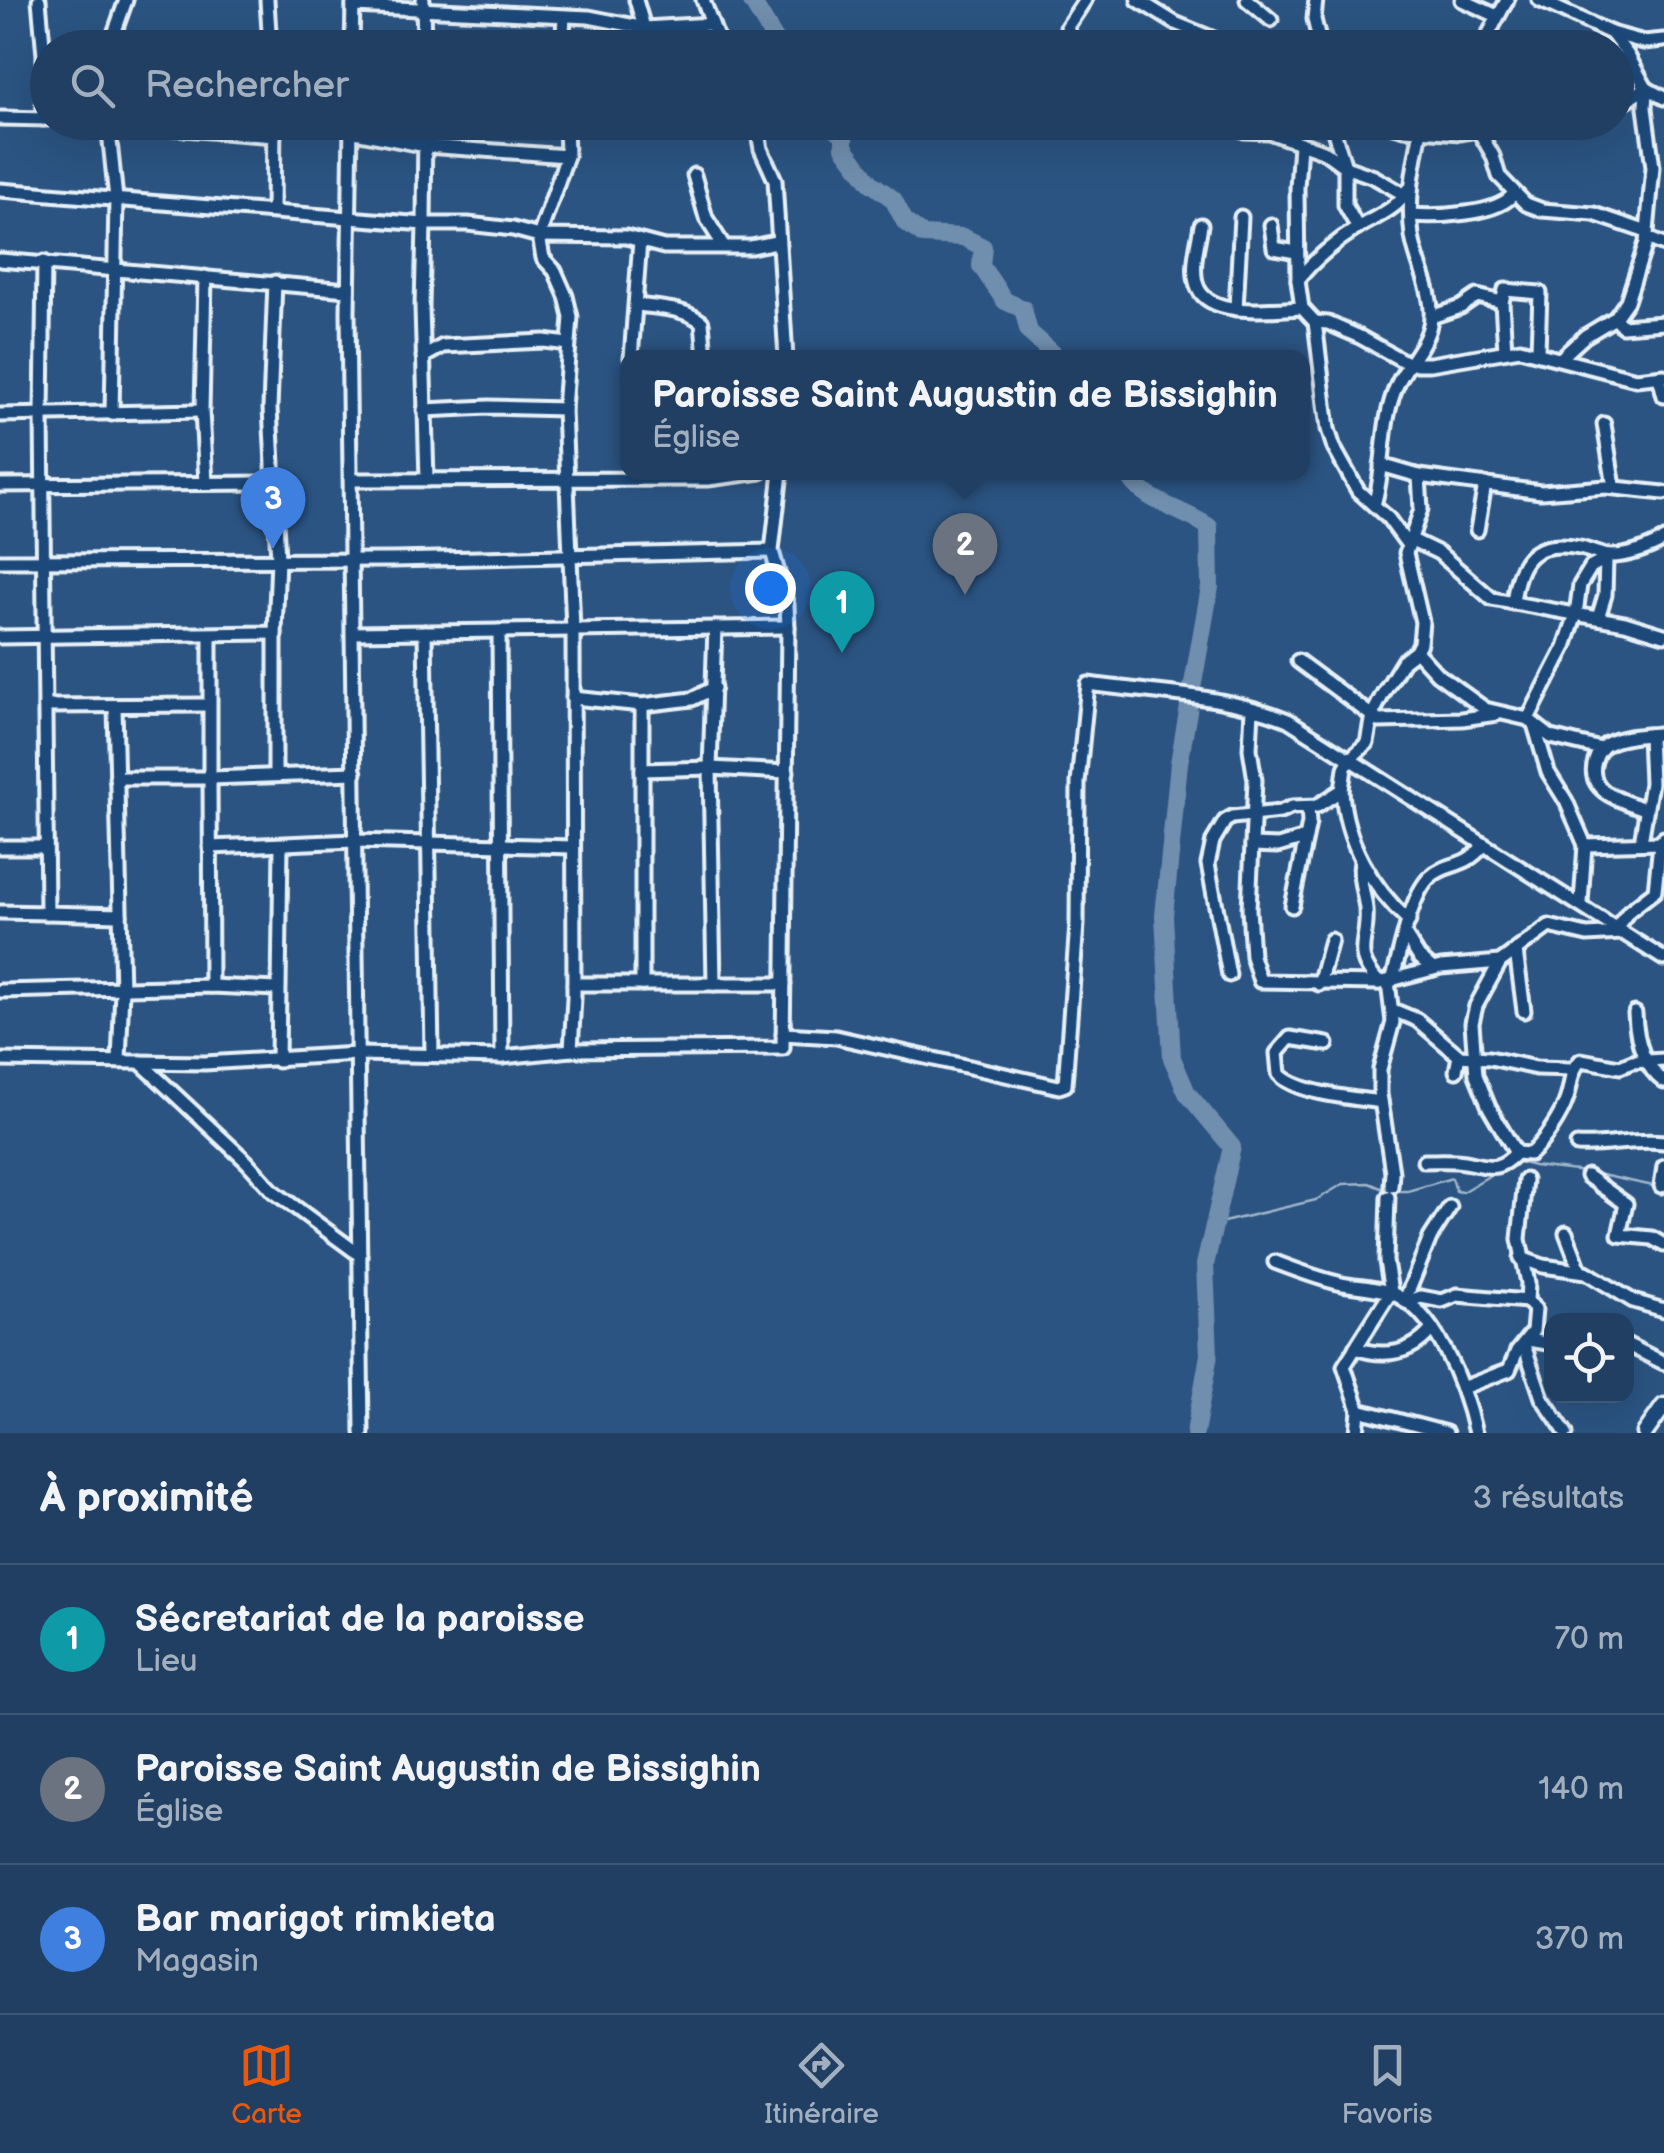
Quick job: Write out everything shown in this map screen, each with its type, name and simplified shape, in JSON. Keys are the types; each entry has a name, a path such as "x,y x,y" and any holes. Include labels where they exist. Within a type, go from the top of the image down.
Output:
{"main road":[{"path":"1645,1433 1664,1406"}],"street":[{"path":"42,30 39,1 52,0"},
{"path":"116,30 126,0"},
{"path":"636,0 645,28"},
{"path":"703,0 714,30"},
{"path":"1069,30 1085,0"},
{"path":"1138,0 1192,30"},
{"path":"1247,0 1271,20"},
{"path":"1316,0 1317,30"},
{"path":"1462,0 1496,16"},
{"path":"1490,30 1508,0"},
{"path":"1539,0 1604,30"},
{"path":"264,1 268,30"},
{"path":"352,30 353,3 589,17 645,28 712,24"},
{"path":"423,5 424,30"},
{"path":"563,30 564,17"},
{"path":"1634,39 1664,40"},
{"path":"1634,69 1646,88 1664,98"},
{"path":"1634,94 1646,88"},
{"path":"1561,358 1584,336 1615,318 1639,272 1647,235 1653,167 1646,88"},
{"path":"0,118 30,119"},
{"path":"110,140 116,199 112,414"},
{"path":"273,210 274,140"},
{"path":"350,140 347,218 362,1433"},
{"path":"402,140 426,146 567,156"},
{"path":"426,140 423,357 427,480"},
{"path":"567,140 567,156 539,236 543,258 566,296 571,317 564,409 573,630 574,984 570,1050"},
{"path":"759,140 774,180 785,350"},
{"path":"1291,140 1322,152 1345,167 1408,190"},
{"path":"1337,140 1345,167 1345,205 1358,228"},
{"path":"1374,505 1396,386 1423,344 1431,316 1429,290 1412,238 1408,190 1420,140"},
{"path":"1482,140 1499,176 1536,209 1594,214 1664,245"},
{"path":"1300,144 1296,252 1302,308 1315,322 1328,430 1358,491 1408,541 1438,553 1485,596 1598,618 1664,636"},
{"path":"694,175 706,218 722,245"},
{"path":"0,190 424,224 468,224 539,236 596,235 640,240 664,247 750,247 776,242"},
{"path":"1298,280 1358,228 1387,214 1408,190"},
{"path":"1411,216 1463,214 1505,204 1514,193"},
{"path":"1236,309 1240,217"},
{"path":"1202,226 1196,253 1197,287 1207,299 1236,309 1302,308"},
{"path":"1271,226 1274,248 1296,252"},
{"path":"631,350 640,240"},
{"path":"0,260 348,290"},
{"path":"44,262 47,913"},
{"path":"205,277 202,411 206,483"},
{"path":"275,282 270,400 278,559 275,774"},
{"path":"1505,351 1505,290 1540,293 1538,351"},
{"path":"1431,316 1461,308 1477,296 1502,302"},
{"path":"637,305 675,309 694,316 702,322 705,350"},
{"path":"1615,318 1622,326 1663,325"},
{"path":"1315,322 1328,323 1360,337 1409,364 1505,351 1538,351 1636,380 1661,376 1664,396"},
{"path":"423,357 443,346 544,341 568,344"},
{"path":"424,410 564,409"},
{"path":"0,414 202,411"},
{"path":"1604,424 1614,488"},
{"path":"1381,465 1419,476 1550,492 1614,488 1664,493"},
{"path":"351,480 620,476"},
{"path":"1386,982 1366,968 1360,950 1366,909 1342,779 1350,759 1367,744 1372,715 1396,671 1416,650 1422,622 1406,562 1408,541 1421,509 1419,476"},
{"path":"0,1060 278,1060 357,1054 502,1057 570,1050 783,1048 788,605 772,551 780,480"},
{"path":"0,484 272,482"},
{"path":"1477,530 1484,484"},
{"path":"1581,903 1585,845 1548,772 1531,721 1557,664 1576,614 1580,585 1591,566 1664,540"},
{"path":"1513,603 1518,572 1536,550 1578,548 1608,558"},
{"path":"0,561 772,551"},
{"path":"1598,618 1605,595 1608,558"},
{"path":"353,633 788,627"},
{"path":"714,984 710,768 715,628"},
{"path":"499,631 502,1057"},
{"path":"425,632 432,1054"},
{"path":"0,637 275,633"},
{"path":"210,636 211,986"},
{"path":"1416,650 1437,674 1473,702 1496,714 1531,721 1551,738 1601,749 1619,740 1664,733"},
{"path":"1298,661 1384,722 1496,714"},
{"path":"783,1034 836,1037 1059,1088 1066,1085 1077,924 1078,784 1088,684 1203,700 1288,720 1664,959"},
{"path":"573,698 642,705 692,699 714,688"},
{"path":"45,706 208,705"},
{"path":"642,705 642,984"},
{"path":"115,707 122,990 119,1061"},
{"path":"1252,709 1250,749 1255,773 1249,909 1252,956 1258,979 1265,983 1386,982 1433,969 1500,962"},
{"path":"1640,842 1652,783 1649,736"},
{"path":"1601,749 1594,766 1598,787 1645,810"},
{"path":"642,770 787,772"},
{"path":"116,778 354,773"},
{"path":"1229,975 1208,864 1209,853 1226,821 1238,814 1324,804 1342,790"},
{"path":"1292,906 1308,807"},
{"path":"1252,845 1274,846 1305,838"},
{"path":"1585,845 1662,841 1660,894 1629,911 1619,931"},
{"path":"210,847 356,842 573,847"},
{"path":"278,1060 281,845"},
{"path":"1358,1433 1359,1410 1344,1366 1390,1292 1386,1261 1390,1192 1380,1068 1390,1040 1393,1010 1386,982 1426,882 1445,868 1466,863 1483,846"},
{"path":"0,847 45,847"},
{"path":"1360,862 1386,900 1409,920"},
{"path":"0,912 120,915"},
{"path":"1456,1072 1466,1056 1476,1006 1500,962 1549,926 1587,935 1619,931"},
{"path":"1406,936 1416,954 1433,969"},
{"path":"1319,984 1331,940"},
{"path":"1516,950 1524,1011"},
{"path":"574,984 784,984"},
{"path":"0,991 211,986 277,989"},
{"path":"1393,1010 1418,1020 1466,1056 1488,1107 1516,1154"},
{"path":"1636,1013 1637,1036 1646,1061 1664,1082"},
{"path":"1327,1044 1294,1037 1285,1042 1276,1060 1282,1078 1325,1093 1381,1102"},
{"path":"1466,1056 1573,1070"},
{"path":"1424,1161 1493,1169 1516,1154 1530,1154 1567,1100 1573,1070 1581,1060 1620,1067 1664,1060"},
{"path":"140,1062 273,1191 360,1255"},
{"path":"1577,1145 1664,1142"},
{"path":"1661,1186 1664,1166"},
{"path":"1587,1176 1626,1204 1619,1235 1652,1238 1664,1246"},
{"path":"1525,1180 1520,1226 1527,1301"},
{"path":"1406,1301 1430,1238 1450,1207"},
{"path":"1566,1233 1580,1270"},
{"path":"1522,1258 1543,1266 1580,1270 1633,1301 1664,1310"},
{"path":"1274,1262 1340,1284 1390,1292 1406,1301 1447,1350 1475,1433"},
{"path":"1406,1301 1421,1297 1442,1301 1457,1295 1527,1301 1535,1310 1536,1322 1505,1373 1462,1388"},
{"path":"1536,1322 1544,1324"},
{"path":"1355,1348 1380,1354 1410,1349 1432,1329"},
{"path":"1526,1343 1544,1344"},
{"path":"1526,1343 1542,1398 1566,1433"},
{"path":"1634,1348 1664,1362"},
{"path":"1359,1410 1446,1433"}],"waterway":[{"path":"751,0 769,30"},
{"path":"844,140 844,147 871,183 893,199 905,222 923,235 963,237 983,247 981,266 1005,301 1023,309 1029,332 1049,350"},
{"path":"1133,480 1151,497 1209,527 1210,587 1179,763 1164,916 1172,1058 1187,1093 1232,1147 1205,1265 1209,1355 1195,1433"},
{"path":"1514,1161 1585,1172"},
{"path":"1215,1224 1316,1200 1343,1184 1369,1183 1388,1191 1408,1191 1452,1178 1456,1191 1462,1192 1499,1170"},
{"path":"1592,1173 1658,1187"}],"place":[{"name":"Bar marigot rimkieta","path":"273,549"},
{"name":"Paroisse Saint Augustin de Bissighin","path":"965,595"},
{"name":"Sécretariat de la paroisse","path":"842,653"}]}
